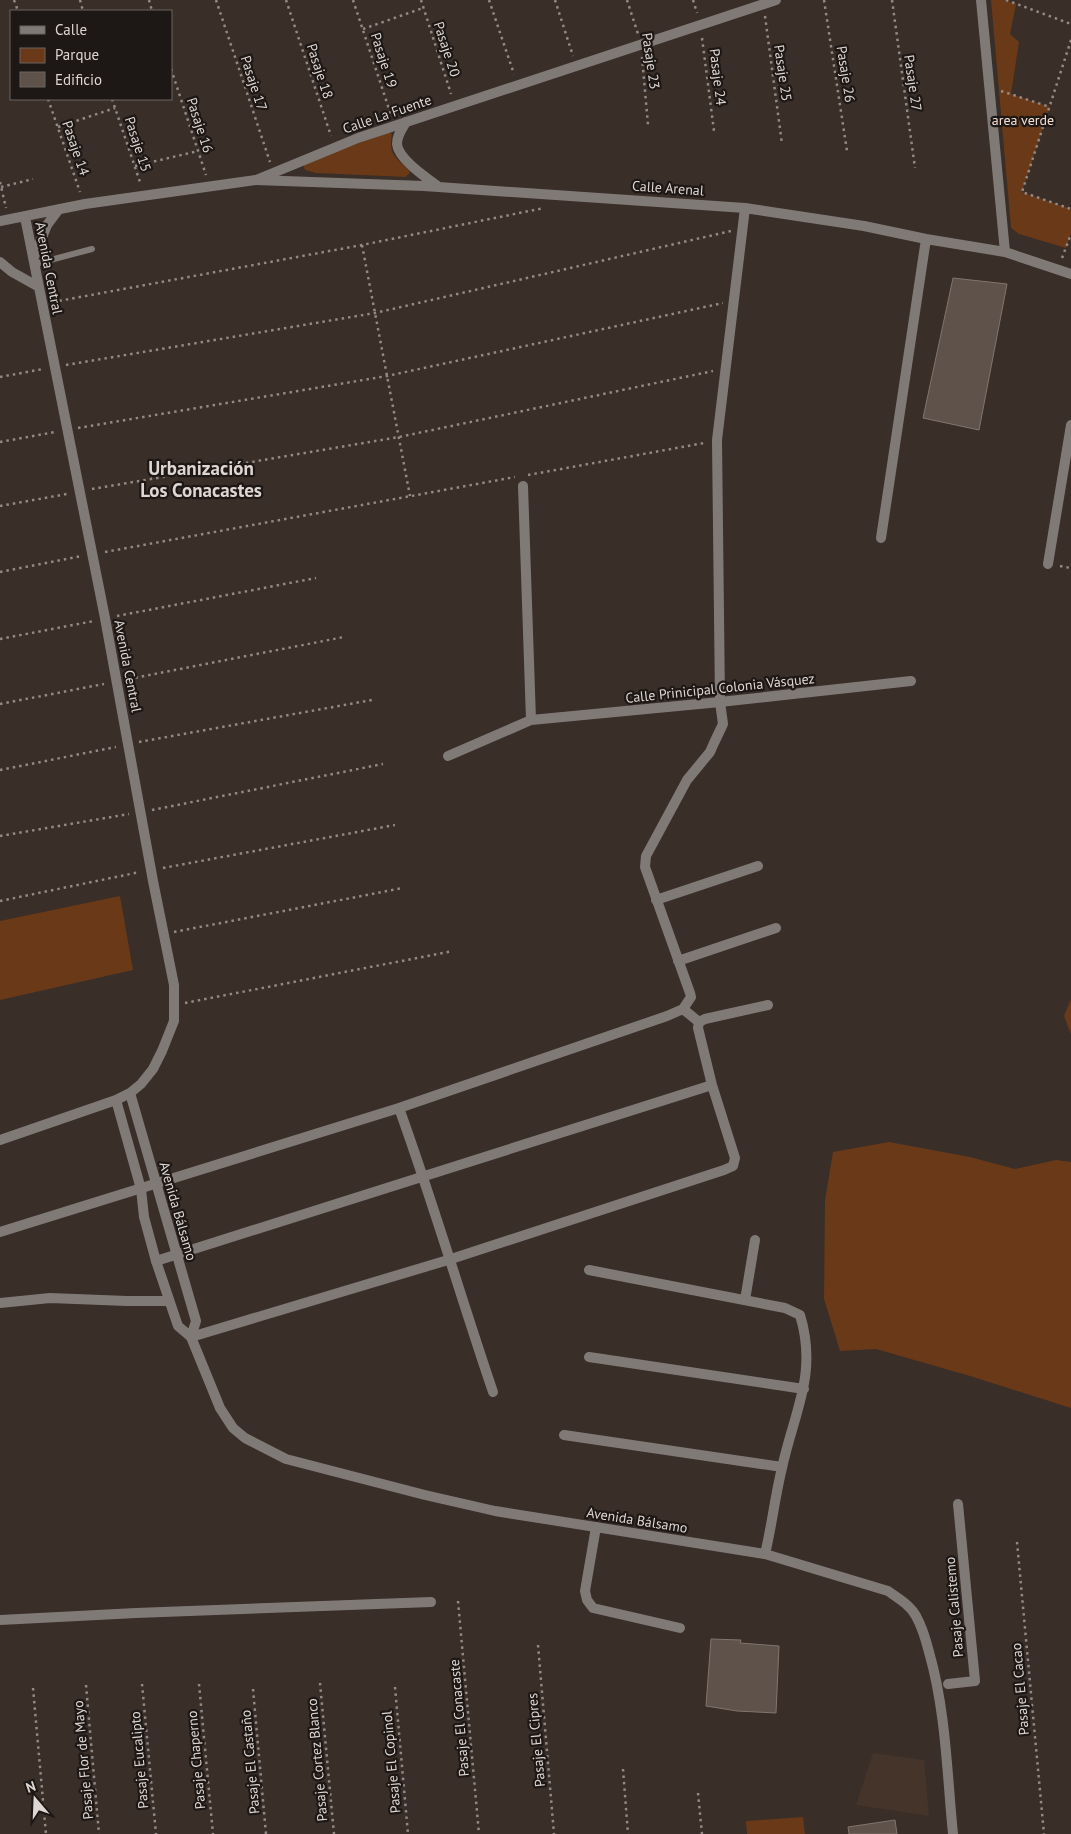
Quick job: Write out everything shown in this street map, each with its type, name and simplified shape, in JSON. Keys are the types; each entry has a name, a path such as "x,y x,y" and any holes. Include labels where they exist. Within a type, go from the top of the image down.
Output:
{"street":[{"name":"Calle La Fuente","path":"5,220 85,204 256,180 334,148 455,105 776,0"},
{"path":"981,0 1005,252"},
{"path":"406,122 399,133 397,144 400,154 439,187"},
{"name":"Calle Arenal","path":"256,180 439,187 745,208 864,226 926,239 1005,252 1071,274"},
{"path":"0,1232 399,1108 657,1020 683,1008 691,997 645,867 646,856 687,780 710,752 723,724 720,702 717,440 745,208"},
{"path":"34,261 47,225 59,209"},
{"name":"Avenida Central","path":"0,1140 116,1100 130,1093 147,1076 162,1051 174,1021 174,985 105,618 25,217"},
{"path":"881,538 926,239"},
{"path":"0,262 12,272 39,286"},
{"path":"1048,564 1071,425"},
{"path":"524,480 531,720"},
{"name":"Calle Prinicipal Colonia Vásquez","path":"448,756 531,720 911,682"},
{"path":"656,900 758,866"},
{"path":"678,961 776,928"},
{"path":"699,1022 768,1005"},
{"path":"683,1008 699,1022"},
{"path":"191,1337 448,1260 733,1166 735,1158 712,1086 698,1028 699,1022"},
{"path":"156,1261 712,1086"},
{"name":"Avenida Bálsamo","path":"130,1093 196,1321 191,1337"},
{"name":"Avenida Bálsamo","path":"116,1100 141,1189 144,1217 169,1301 178,1326 191,1337 220,1408 234,1428 262,1448 286,1459 495,1511 765,1554 888,1591 903,1601 916,1616 925,1638 940,1698 953,1834"},
{"path":"399,1108 424,1178 448,1260 493,1392"},
{"path":"745,1300 756,1240"},
{"path":"589,1270 785,1308 800,1315 805,1331 806,1370 804,1389 782,1467 765,1554"},
{"path":"0,1303 50,1298 127,1302 169,1301"},
{"path":"589,1357 804,1389"},
{"path":"564,1435 782,1467"},
{"name":"Pasaje Calistemo","path":"948,1684 975,1681 958,1504"},
{"path":"596,1527 585,1591 586,1600 593,1608 680,1628"},
{"path":"0,1620 431,1602"}],"lane":[{"path":"34,261 92,249"}],"path":[{"name":"Pasaje 17","path":"216,0 273,173"},
{"name":"Pasaje 18","path":"286,0 334,148"},
{"name":"Pasaje 19","path":"353,0 395,126"},
{"name":"Pasaje 20","path":"421,0 455,105"},
{"path":"489,0 518,85"},
{"path":"555,0 577,65"},
{"name":"Pasaje 23","path":"627,0 641,44 648,125"},
{"name":"Pasaje 26","path":"824,0 848,151"},
{"name":"Pasaje 27","path":"892,0 915,168"},
{"path":"1006,0 1071,24"},
{"name":"Pasaje 25","path":"764,4 782,144"},
{"path":"363,29 423,8"},
{"name":"Pasaje 24","path":"701,25 714,131"},
{"path":"1071,40 1022,192 1071,209"},
{"name":"Pasaje 16","path":"172,72 210,187"},
{"path":"990,88 1050,106"},
{"name":"Pasaje 14","path":"48,100 85,204"},
{"name":"Pasaje 15","path":"112,100 145,196"},
{"path":"58,127 115,108"},
{"path":"135,166 198,151"},
{"path":"1,187 33,179"},
{"path":"0,182 5,220"},
{"path":"42,304 362,245 547,207"},
{"path":"0,377 375,313 743,228"},
{"path":"1058,270 1071,234"},
{"path":"362,245 410,496"},
{"path":"0,442 387,376 735,301"},
{"path":"0,506 399,437 726,368"},
{"path":"524,480 717,440"},
{"path":"0,572 516,477"},
{"path":"0,639 316,578"},
{"path":"0,704 344,637"},
{"path":"0,770 128,744 372,700"},
{"path":"0,836 141,812 383,764"},
{"path":"0,901 151,870 394,825"},
{"path":"163,934 403,888"},
{"path":"174,1005 453,951"},
{"name":"Pasaje El Cacao","path":"1016,1542 1044,1834"},
{"name":"Pasaje El Conacaste","path":"458,1601 479,1834"},
{"name":"Pasaje El Cipres","path":"538,1645 554,1834"},
{"name":"Pasaje Eucalipto","path":"142,1684 156,1834"},
{"name":"Pasaje Chaperno","path":"199,1684 213,1834"},
{"name":"Pasaje Cortez Blanco","path":"320,1684 334,1834"},
{"name":"Pasaje Flor de Mayo","path":"86,1685 99,1834"},
{"name":"Pasaje El Copinol","path":"395,1687 408,1834"},
{"path":"33,1688 46,1834"},
{"name":"Pasaje El Castaño","path":"254,1689 266,1834"},
{"path":"623,1769 628,1834"},
{"path":"698,1793 702,1834"}],"shaded area":[{"path":"873,1753 924,1760 929,1816 856,1805"}],"green space":[{"name":"area verde","path":"991,0 1006,0 1016,4 1010,34 1019,42 1011,94 1050,107 1022,192 1071,209 1071,234 1066,248 1019,234 1011,228"},
{"path":"390,132 392,134 391,148 395,156 410,172 406,177 316,173 305,170 304,164 315,159"},
{"path":"120,896 133,970 0,1000 0,921"},
{"path":"1071,999 1071,1034 1064,1016"},
{"path":"889,1142 970,1157 1015,1169 1056,1160 1071,1162 1071,1408 876,1349 840,1351 824,1299 825,1200 833,1152"},
{"path":"803,1817 805,1834 747,1834 746,1821"}],"building":[{"path":"953,278 1007,284 979,430 923,418"},
{"path":"711,1639 741,1640 740,1643 779,1646 776,1713 737,1711 706,1706"},
{"path":"895,1820 897,1834 849,1834 848,1827"}],"district":[{"name":"Urbanización Los Conacastes","path":"201,479"}]}
